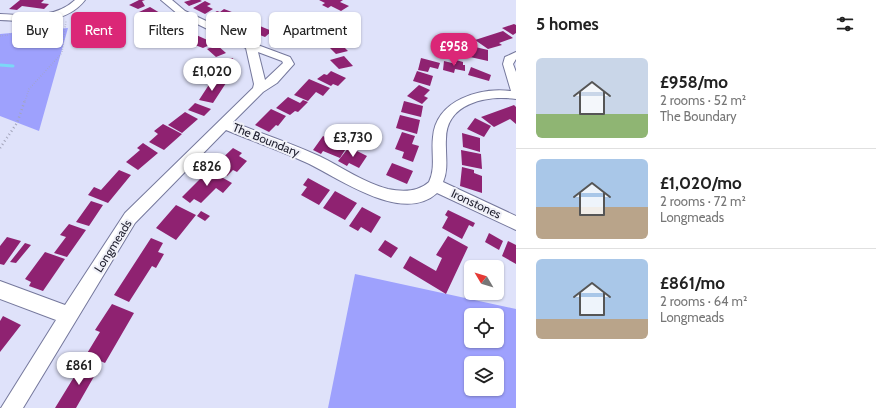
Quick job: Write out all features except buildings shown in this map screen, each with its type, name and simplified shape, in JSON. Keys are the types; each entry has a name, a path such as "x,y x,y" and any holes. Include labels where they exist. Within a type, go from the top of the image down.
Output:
{"street":[{"path":"0,18 39,18 67,12 80,0"},
{"name":"Longmeads","path":"166,0 182,13 206,24"},
{"path":"251,48 260,84 259,89"},
{"name":"Longmeads","path":"11,408 130,218 259,89 273,80 289,64 286,59 256,48"},
{"path":"516,55 509,59 508,64 516,89"},
{"path":"436,185 440,167 439,130 443,118 459,105 470,99 492,93 516,95"},
{"name":"The Boundary","path":"225,124 310,158 383,193 399,197 417,196 427,193 436,185"},
{"name":"Ironstones","path":"436,185 458,197 516,223"},
{"path":"0,290 70,316"}],"path":[{"path":"0,148 17,124 29,89 62,52 67,12"}],"shaded area":[{"path":"63,28 68,28 63,46"},
{"path":"12,33 12,48 62,48 39,131 0,116 0,34"},
{"path":"355,274 464,298 464,300 475,300 516,309 516,408 328,408"}],"waterway":[{"path":"0,65 13,66"}]}
